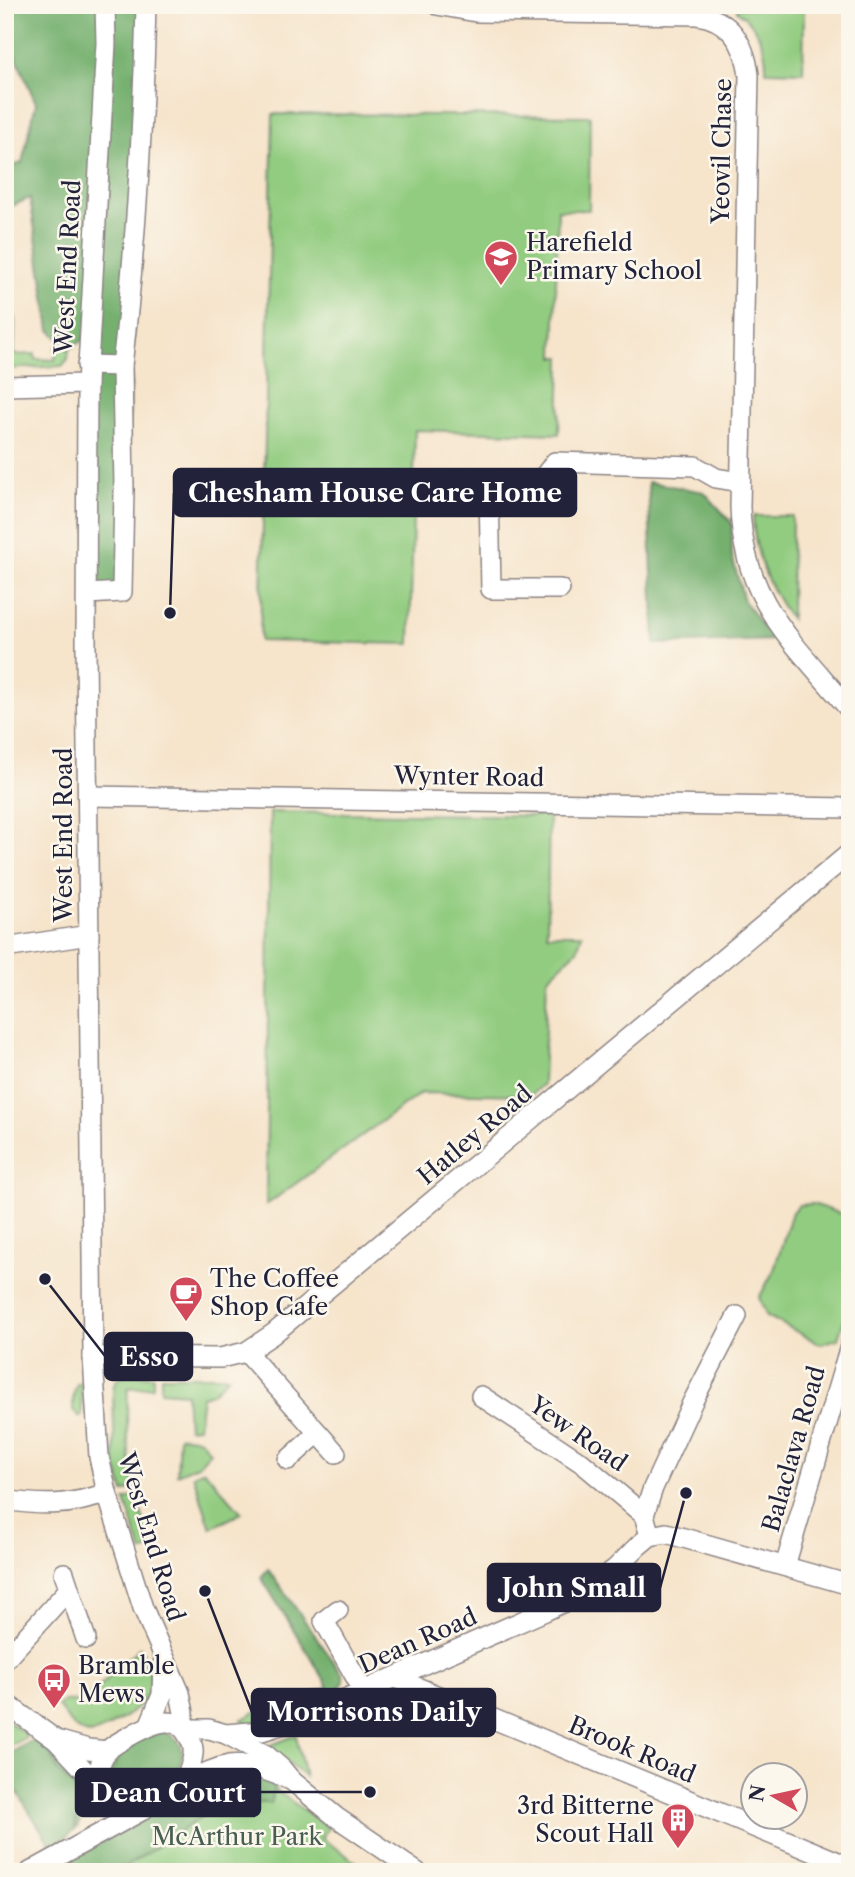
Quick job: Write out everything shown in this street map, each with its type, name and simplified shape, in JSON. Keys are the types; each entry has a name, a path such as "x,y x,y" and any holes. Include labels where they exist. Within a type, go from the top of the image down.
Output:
{"street":[{"name":"West End Road","path":"105,5 106,43 87,374 93,1357 99,1457 107,1493 143,1608 180,1693 183,1728"},
{"path":"87,594 122,592 122,366 130,306 136,218 146,5"},
{"name":"Yeovil Chase","path":"437,5 476,12 697,15 719,21 739,40 749,75 740,482 740,527 743,546 763,601 774,619 850,710"},
{"path":"5,386 122,366"},
{"path":"560,589 491,589 489,491 495,487 536,487 555,462 695,466 716,478 740,482"},
{"name":"Wynter Road","path":"88,796 850,808"},
{"name":"Hatley Road","path":"93,1357 220,1358 246,1352 333,1286 850,853"},
{"path":"5,948 89,935"},
{"path":"737,1316 693,1401 644,1515 650,1536 666,1533 850,1586"},
{"name":"Balaclava Road","path":"785,1566 850,1346"},
{"path":"246,1352 336,1453"},
{"name":"Yew Road","path":"481,1396 582,1463 644,1515"},
{"path":"288,1460 318,1433"},
{"path":"5,1500 38,1505 65,1504 107,1493"},
{"name":"Dean Road","path":"226,1734 262,1731 297,1720 583,1593 616,1568 650,1536"},
{"path":"5,1660 66,1581 86,1639"},
{"path":"338,1610 324,1621 363,1692"},
{"name":"West End Road","path":"149,1726 162,1695 162,1655"},
{"name":"Brook Road","path":"395,1678 850,1867"},
{"path":"5,1703 56,1740 119,1807 130,1809 150,1806"},
{"path":"89,1839 103,1792 100,1770 108,1751 149,1726 161,1722 226,1734 266,1755 290,1780 336,1817 416,1872"},
{"path":"183,1728 194,1750 183,1784"},
{"path":"56,1740 88,1749 108,1751"},
{"path":"30,1872 212,1770 232,1765 261,1769 290,1780"}],"green space":[{"path":"23,5 146,5 122,592 87,594 87,338 69,349 50,330 30,198 5,209 5,168 22,163 36,103 5,32 5,14"},
{"path":"737,7 804,10 803,72 766,71 765,54 759,37 750,23 737,11"},
{"name":"Harefield Primary School","path":"273,114 590,116 589,210 558,210 554,357 561,357 559,434 415,430 410,644 260,641 264,482 279,482 264,480"},
{"path":"5,316 15,316 14,355 35,354 35,359 55,360 56,347 69,349 68,359 62,366 5,369"},
{"path":"648,482 704,492 732,523 732,556 744,601 772,640 655,644"},
{"path":"753,516 792,516 791,619 776,595 759,558"},
{"path":"270,812 549,816 547,934 582,934 577,950 547,979 543,1084 531,1095 421,1093 266,1205"},
{"path":"813,1204 850,1217 850,1300 838,1339 820,1344 767,1316 759,1298 774,1270 792,1212 799,1205"},
{"path":"126,1374 153,1376 153,1387 128,1388 128,1438 135,1488 124,1492 115,1462 113,1388 116,1381"},
{"path":"161,1376 229,1376 212,1393 202,1396 198,1427 188,1428 186,1393 161,1391"},
{"path":"81,1382 80,1417 73,1410 73,1403 77,1384"},
{"path":"179,1436 200,1439 210,1452 198,1465 177,1474"},
{"path":"204,1470 242,1513 211,1528 193,1475"},
{"path":"136,1496 153,1548 142,1552 125,1500"},
{"path":"268,1569 343,1675 344,1682 337,1691 295,1709 291,1701 329,1687 261,1577"},
{"path":"140,1647 150,1673 148,1694 142,1703 123,1719 98,1732 88,1734 76,1729 58,1706 65,1701 83,1702"},
{"path":"284,1697 292,1711 260,1723 241,1720 272,1702 276,1708 286,1703"},
{"path":"5,1719 28,1736 5,1749"},
{"path":"164,1732 176,1739 182,1751 181,1760 173,1776 135,1800 120,1797 109,1781 115,1763 136,1742"},
{"path":"296,1735 305,1777 268,1746"},
{"path":"37,1738 46,1745 59,1773 73,1785 80,1802 74,1831 50,1844 5,1773 5,1756"},
{"path":"46,1745 75,1773 83,1790 82,1817 74,1831 80,1802 73,1785 59,1773"},
{"path":"237,1775 257,1778 275,1787 270,1803 223,1803 118,1872 48,1872 212,1780"},
{"name":"McArthur Park","path":"275,1787 329,1828 321,1838 371,1872 118,1872 223,1803 270,1803"}],"place":[{"name":"Harefield Primary School","path":"501,287"},
{"name":"Chesham House Care Home","path":"170,613"},
{"name":"Esso","path":"45,1279"},
{"name":"The Coffee Shop Cafe","path":"186,1323"},
{"name":"John Small","path":"686,1493"},
{"name":"Morrisons Daily","path":"205,1591"},
{"name":"Bramble Mews","path":"54,1710"},
{"name":"Dean Court","path":"370,1792"},
{"name":"3rd Bitterne Scout Hall","path":"678,1850"}]}
